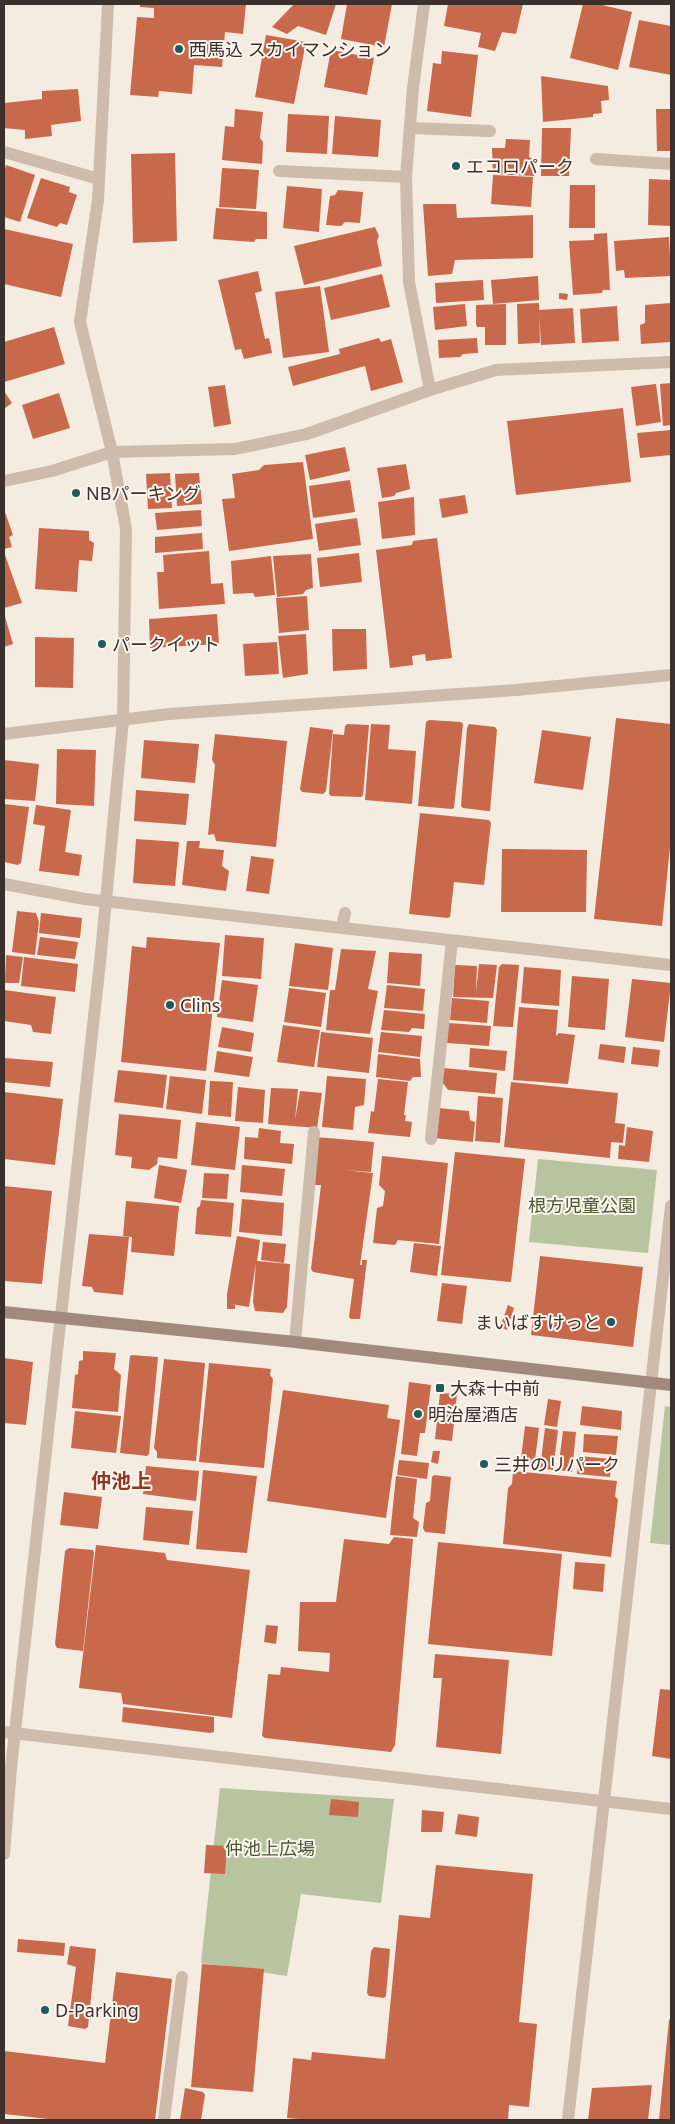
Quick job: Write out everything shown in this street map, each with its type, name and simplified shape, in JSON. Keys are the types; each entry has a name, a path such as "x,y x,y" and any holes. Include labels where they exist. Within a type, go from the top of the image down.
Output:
{"street":[{"path":"4,1854 10,1733 60,1319 106,901 123,720 126,529 112,452 80,322 98,200 108,4"},
{"path":"424,4 413,88 406,177 409,282 430,390"},
{"path":"410,128 490,131"},
{"path":"4,152 99,179"},
{"path":"596,158 671,164"},
{"path":"279,171 406,177"},
{"path":"4,481 52,471 112,452 235,449 307,434 430,390 496,370 671,362"},
{"path":"4,734 169,714 516,690 671,675"},
{"path":"4,884 106,901 671,965"},
{"path":"342,928 345,913"},
{"path":"431,1139 452,941"},
{"path":"295,1342 314,1132"},
{"path":"568,2120 671,1206"},
{"path":"4,1312 295,1342 671,1385"},
{"path":"10,1733 365,1772 671,1809"},
{"path":"164,2120 182,1978"}],"green space":[{"name":"根方児童公園","path":"538,1159 657,1170 648,1253 529,1242"},
{"path":"665,1406 671,1407 671,1545 650,1543"},
{"name":"仲池上広場","path":"220,1788 394,1799 381,1903 301,1894 287,1976 201,1963"}],"building":[{"name":"西馬込 スカイマンション","path":"140,4 246,4 243,34 225,32 222,67 194,65 192,94 159,91 158,97 130,95 137,17 154,18 154,8 140,7"},
{"path":"294,4 336,4 326,35 298,26 287,34 272,27"},
{"path":"347,4 392,4 384,47 341,39"},
{"path":"448,4 523,4 516,34 502,32 495,51 478,47 481,33 444,26"},
{"path":"583,4 598,4 632,12 618,70 570,58"},
{"path":"639,20 671,26 671,75 629,67"},
{"path":"266,35 306,42 294,104 255,97"},
{"path":"331,50 374,58 367,95 324,87"},
{"path":"442,51 478,55 471,117 427,111 433,63 441,64"},
{"path":"541,76 608,86 609,100 601,101 602,113 593,114 593,117 543,122"},
{"path":"78,89 81,121 51,125 52,136 25,139 25,130 4,128 4,103 42,99 42,91"},
{"path":"235,109 263,112 260,138 263,142 262,164 222,160 225,126 234,127"},
{"path":"656,109 671,109 671,151 657,151"},
{"path":"288,114 329,116 327,154 286,152"},
{"path":"335,116 381,120 378,157 332,154"},
{"path":"542,128 571,128 569,176 541,176"},
{"path":"506,139 530,140 529,157 535,160 534,176 493,174 492,148 505,148"},
{"path":"175,153 177,241 133,243 131,154"},
{"path":"6,165 35,175 20,222 4,217 4,172"},
{"path":"222,168 259,170 256,209 219,207"},
{"path":"493,175 533,177 531,207 491,204"},
{"path":"41,178 70,187 69,192 77,195 67,225 60,223 57,227 27,218"},
{"path":"649,179 671,180 671,226 648,225"},
{"path":"570,185 595,185 595,228 569,228"},
{"path":"287,186 322,189 319,232 283,228"},
{"path":"338,190 363,192 360,223 345,222 341,226 326,225 330,196 335,195"},
{"path":"423,204 456,204 457,218 533,215 533,258 455,260 452,274 428,276"},
{"path":"216,208 267,212 267,239 256,239 254,242 213,239"},
{"path":"375,227 379,236 377,241 382,266 304,285 294,246"},
{"path":"4,229 73,244 61,297 4,284"},
{"path":"607,233 610,290 603,290 602,293 573,295 569,241 594,240 594,234"},
{"path":"669,237 671,276 625,278 624,270 616,271 614,241"},
{"path":"258,271 262,291 255,293 265,339 269,338 272,353 244,359 241,349 235,350 218,280"},
{"path":"382,274 390,307 331,320 324,288"},
{"path":"538,276 539,300 493,304 491,280"},
{"path":"483,280 484,300 436,303 435,283"},
{"path":"320,286 329,352 283,358 275,292"},
{"path":"559,293 568,294 567,300 559,299"},
{"path":"539,303 540,343 518,344 517,304"},
{"path":"671,303 671,342 641,344 640,325 645,323 645,305"},
{"path":"465,304 467,326 435,330 433,307"},
{"path":"506,304 506,345 485,345 485,327 477,327 476,324 476,305"},
{"path":"617,306 619,341 582,343 580,309"},
{"path":"573,308 575,343 541,345 539,310"},
{"path":"54,327 65,364 4,382 4,342"},
{"path":"379,338 381,342 391,339 403,382 371,391 365,366 293,386 288,367 340,354 339,349"},
{"path":"477,338 478,353 463,354 460,357 439,358 438,340"},
{"path":"671,383 671,425 663,426 660,384"},
{"path":"656,384 661,422 636,426 631,387"},
{"path":"225,385 231,424 214,427 208,387"},
{"path":"4,391 12,403 4,409"},
{"path":"59,393 70,428 33,439 22,405"},
{"path":"623,408 631,482 516,495 507,421"},
{"path":"671,430 671,455 640,458 637,433"},
{"path":"345,447 350,471 310,480 305,455"},
{"path":"303,462 313,539 229,551 222,499 235,498 232,474 259,470 264,465"},
{"path":"406,464 410,489 396,493 394,496 382,498 377,468"},
{"path":"170,473 172,508 148,509 146,474"},
{"path":"199,473 202,504 177,506 175,474"},
{"path":"350,480 355,512 313,518 309,486"},
{"path":"465,495 468,513 442,518 439,499"},
{"path":"414,497 415,535 382,539 378,502"},
{"path":"201,510 202,526 157,530 155,513"},
{"path":"4,513 13,535 9,537 12,547 4,549"},
{"path":"357,518 361,545 319,551 315,524"},
{"path":"39,528 89,531 89,540 94,543 92,561 79,560 77,592 35,589"},
{"path":"202,533 203,549 155,553 155,537"},
{"path":"437,538 452,658 426,661 425,654 412,656 413,665 390,668 376,550 412,545 413,541"},
{"path":"209,551 211,584 223,583 225,604 159,609 157,572 164,572 163,555"},
{"path":"4,552 22,603 4,608"},
{"path":"359,553 362,582 320,587 317,558"},
{"path":"311,554 313,588 306,590 303,594 277,597 273,556"},
{"path":"271,556 275,595 255,597 253,593 233,594 231,561"},
{"path":"307,596 309,630 279,633 276,598"},
{"path":"4,613 13,644 4,647"},
{"path":"217,614 219,644 150,648 149,619"},
{"path":"332,629 366,629 367,669 333,671"},
{"path":"306,634 308,674 283,678 278,636"},
{"path":"35,637 74,638 73,688 35,687"},
{"path":"277,642 279,674 245,676 243,644"},
{"path":"616,718 671,724 671,837 662,926 594,919"},
{"path":"429,720 461,722 463,724 454,808 452,809 418,806 426,722"},
{"path":"347,724 369,725 363,795 361,797 331,796 329,794 333,734 344,735"},
{"path":"371,724 390,725 388,749 416,751 412,804 365,800"},
{"path":"469,724 495,727 497,730 490,811 463,808 461,806 467,728"},
{"path":"310,727 333,730 326,791 323,794 302,792 300,789"},
{"path":"542,730 591,737 583,790 534,783"},
{"path":"215,734 287,741 276,847 216,841 214,834 208,835 215,765 212,760"},
{"path":"144,740 199,744 195,783 141,778"},
{"path":"57,749 96,750 94,806 56,804"},
{"path":"4,760 39,764 35,801 4,799"},
{"path":"136,790 189,794 186,825 134,821"},
{"path":"4,804 29,807 21,863 18,865 4,862"},
{"path":"36,805 71,810 65,852 82,855 79,876 39,871 45,826 33,824"},
{"path":"420,813 489,820 491,823 484,885 454,882 450,917 448,918 409,914"},
{"path":"136,839 179,842 175,886 133,883"},
{"path":"187,841 200,841 199,848 224,850 222,866 229,871 226,891 182,885"},
{"path":"502,849 587,850 586,912 501,912"},
{"path":"251,856 274,859 269,894 246,891"},
{"path":"17,911 36,913 39,922 35,955 12,952"},
{"path":"41,913 82,918 80,938 39,933"},
{"path":"225,935 264,938 261,979 222,976"},
{"path":"40,937 78,942 75,959 37,955"},
{"name":"Clins","path":"147,937 220,943 206,1071 121,1062 132,946 146,948"},
{"path":"295,943 333,948 328,990 289,986"},
{"path":"341,949 376,951 368,989 378,991 370,1034 326,1030 330,990 335,990"},
{"path":"389,952 422,954 420,986 387,983"},
{"path":"6,955 23,957 19,983 5,983"},
{"path":"24,957 78,964 75,992 21,986"},
{"path":"479,964 497,965 493,998 453,997 455,965 477,966 476,993"},
{"path":"502,964 519,965 513,1027 493,1026 499,967"},
{"path":"524,967 561,970 559,1006 521,1003"},
{"path":"572,976 609,979 605,1030 568,1027"},
{"path":"632,979 671,983 664,1042 625,1037"},
{"path":"222,980 258,985 253,1022 217,1017"},
{"path":"387,985 425,989 423,1011 384,1008"},
{"path":"289,988 326,993 321,1027 284,1022"},
{"path":"4,990 56,997 51,1034 33,1032 31,1025 4,1021"},
{"path":"452,998 489,1001 487,1023 450,1020"},
{"path":"519,1007 558,1010 556,1036 559,1033 575,1035 568,1084 513,1080"},
{"path":"384,1010 425,1014 424,1029 412,1028 409,1032 381,1030"},
{"path":"448,1023 491,1026 489,1046 447,1043"},
{"path":"283,1025 320,1030 314,1067 277,1062"},
{"path":"222,1027 254,1033 251,1052 218,1047"},
{"path":"321,1032 373,1038 369,1073 317,1067"},
{"path":"381,1032 422,1036 420,1057 378,1052"},
{"path":"600,1044 626,1047 624,1063 598,1059"},
{"path":"633,1047 660,1050 658,1067 631,1064"},
{"path":"470,1048 507,1051 505,1071 469,1067"},
{"path":"217,1051 253,1057 249,1077 214,1072"},
{"path":"378,1054 420,1059 421,1077 413,1077 410,1081 376,1077"},
{"path":"5,1058 53,1062 50,1087 4,1082"},
{"path":"443,1068 497,1073 495,1094 448,1090 442,1082"},
{"path":"118,1070 167,1075 163,1108 114,1102"},
{"path":"170,1076 206,1080 202,1114 166,1109"},
{"path":"327,1076 366,1079 364,1105 355,1107 353,1130 322,1127"},
{"path":"378,1079 408,1082 404,1115 406,1115 405,1121 412,1122 410,1137 368,1133 371,1111 374,1112"},
{"path":"210,1081 233,1082 231,1117 208,1115"},
{"path":"511,1082 618,1093 615,1123 625,1124 623,1143 611,1142 610,1158 504,1147"},
{"path":"238,1087 265,1090 263,1123 235,1121"},
{"path":"271,1088 298,1089 295,1120 300,1091 322,1093 317,1128 268,1124"},
{"path":"4,1092 63,1099 55,1165 4,1159"},
{"path":"478,1096 503,1098 500,1143 475,1141"},
{"path":"438,1108 469,1111 470,1120 475,1122 473,1142 434,1138"},
{"path":"119,1114 181,1120 177,1159 158,1157 157,1164 149,1170 131,1168 132,1157 115,1155"},
{"path":"196,1122 240,1127 235,1170 191,1165"},
{"path":"627,1127 653,1131 649,1162 618,1159 619,1145 625,1146"},
{"path":"259,1128 281,1131 280,1143 294,1144 292,1164 244,1159 245,1137 258,1138"},
{"path":"316,1137 374,1142 371,1172 344,1170 373,1173 360,1265 362,1265 362,1260 367,1260 360,1319 351,1319 349,1317 354,1279 313,1272 311,1269 321,1185 312,1185"},
{"path":"455,1152 525,1159 511,1282 441,1275"},
{"path":"382,1156 448,1163 439,1244 398,1240 395,1245 373,1243 377,1208 383,1206 385,1191 379,1185"},
{"path":"159,1165 187,1170 181,1203 154,1198"},
{"path":"242,1165 285,1169 282,1196 240,1192"},
{"path":"204,1173 229,1174 227,1199 202,1198"},
{"path":"4,1186 52,1191 42,1284 4,1281"},
{"path":"242,1199 284,1203 282,1236 239,1232"},
{"path":"201,1200 234,1203 231,1237 195,1234 197,1208 200,1206"},
{"path":"126,1201 179,1206 174,1256 131,1252 132,1237 123,1236"},
{"path":"89,1234 129,1237 123,1295 94,1292 92,1287 82,1286"},
{"path":"237,1236 260,1240 257,1261 290,1264 287,1307 283,1313 255,1311 253,1302 256,1263 249,1307 231,1304 235,1305 235,1309 227,1309 227,1294"},
{"path":"263,1242 286,1244 284,1263 261,1260"},
{"path":"414,1243 441,1246 437,1276 410,1272"},
{"path":"540,1256 643,1267 633,1347 531,1335"},
{"path":"442,1283 467,1286 462,1324 437,1321"},
{"path":"508,1305 514,1308 507,1330 500,1327"},
{"path":"83,1351 116,1353 114,1369 121,1375 118,1412 72,1408 75,1375 78,1374 79,1361 83,1360"},
{"path":"130,1356 158,1357 149,1454 147,1456 120,1453"},
{"path":"4,1358 33,1362 26,1425 4,1423"},
{"path":"164,1359 205,1363 196,1461 157,1458 157,1452 154,1448"},
{"path":"209,1363 271,1369 270,1375 273,1379 264,1468 199,1462"},
{"path":"409,1382 431,1385 425,1433 420,1433 417,1456 401,1454"},
{"path":"283,1390 389,1405 387,1418 400,1420 386,1518 267,1501"},
{"path":"440,1393 457,1394 452,1441 435,1439"},
{"path":"548,1399 561,1401 557,1427 544,1425"},
{"path":"582,1406 622,1411 621,1430 580,1425"},
{"path":"75,1411 121,1416 116,1453 71,1448"},
{"path":"525,1426 539,1428 534,1468 520,1467"},
{"path":"545,1428 558,1430 553,1470 540,1468"},
{"path":"563,1431 576,1432 572,1472 558,1470"},
{"path":"584,1434 618,1436 616,1455 583,1452"},
{"path":"433,1451 440,1451 438,1464 431,1462"},
{"path":"579,1456 611,1459 610,1477 577,1474"},
{"path":"399,1460 429,1463 427,1479 397,1475"},
{"path":"146,1466 199,1471 196,1501 143,1494"},
{"path":"203,1470 257,1476 247,1553 196,1549"},
{"path":"513,1471 617,1481 615,1496 618,1500 611,1557 503,1544 508,1488 512,1484"},
{"path":"434,1475 451,1477 445,1534 425,1532 423,1528 426,1503 430,1501 432,1477"},
{"path":"396,1476 417,1479 413,1518 419,1522 417,1537 390,1535"},
{"path":"64,1492 102,1497 98,1529 60,1525"},
{"path":"146,1507 193,1511 189,1545 143,1540"},
{"path":"394,1537 413,1539 395,1745 391,1752 265,1738 262,1736 268,1674 280,1675 281,1667 329,1672 330,1653 298,1651 300,1602 336,1602 344,1539 389,1544"},
{"path":"438,1542 562,1554 552,1656 428,1644"},
{"path":"96,1545 165,1553 167,1560 250,1570 232,1718 123,1704 121,1693 79,1688"},
{"path":"69,1548 93,1550 94,1553 83,1651 57,1648 55,1644 65,1551"},
{"path":"575,1562 605,1564 603,1592 573,1589"},
{"path":"266,1625 278,1626 276,1644 264,1642"},
{"path":"435,1654 509,1660 501,1754 436,1747 442,1678 433,1678"},
{"path":"660,1689 671,1690 671,1759 652,1756"},
{"path":"123,1707 214,1717 214,1732 122,1722"},
{"path":"331,1799 359,1802 358,1817 329,1815"},
{"path":"422,1810 444,1812 442,1832 421,1832"},
{"path":"458,1814 479,1817 477,1837 455,1834"},
{"path":"206,1845 227,1846 225,1874 204,1873"},
{"path":"436,1865 533,1874 519,2022 537,2024 529,2107 509,2105 508,2120 311,2120 287,2118 293,2058 311,2060 312,2052 385,2059 399,1915 430,1918"},
{"path":"18,1939 65,1943 64,1956 17,1952"},
{"path":"70,1946 96,1949 88,2027 85,2029 68,2026 76,1967 67,1964"},
{"path":"374,1947 390,1949 386,1996 384,1998 369,1996 367,1993 371,1951"},
{"path":"202,1964 264,1969 253,2092 191,2087"},
{"path":"116,1972 172,1979 155,2120 57,2120 4,2114 4,2051 105,2063"},
{"path":"671,2017 671,2120 659,2120 669,2020"},
{"path":"652,2085 648,2120 588,2120 592,2088"},
{"path":"185,2088 203,2092 205,2095 201,2120 180,2120"}],"place":[{"name":"西馬込 スカイマンション","path":"179,49"},
{"name":"エコロパーク","path":"456,166"},
{"name":"NBパーキング","path":"76,493"},
{"name":"パークイット","path":"102,644"},
{"name":"Clins","path":"170,1005"},
{"name":"まいばすけっと","path":"611,1322"},
{"name":"大森十中前","path":"440,1388"},
{"name":"明治屋酒店","path":"418,1414"},
{"name":"三井のリパーク","path":"484,1464"},
{"name":"D-Parking","path":"45,2010"}],"district":[{"name":"仲池上","path":"121,1480"}]}
